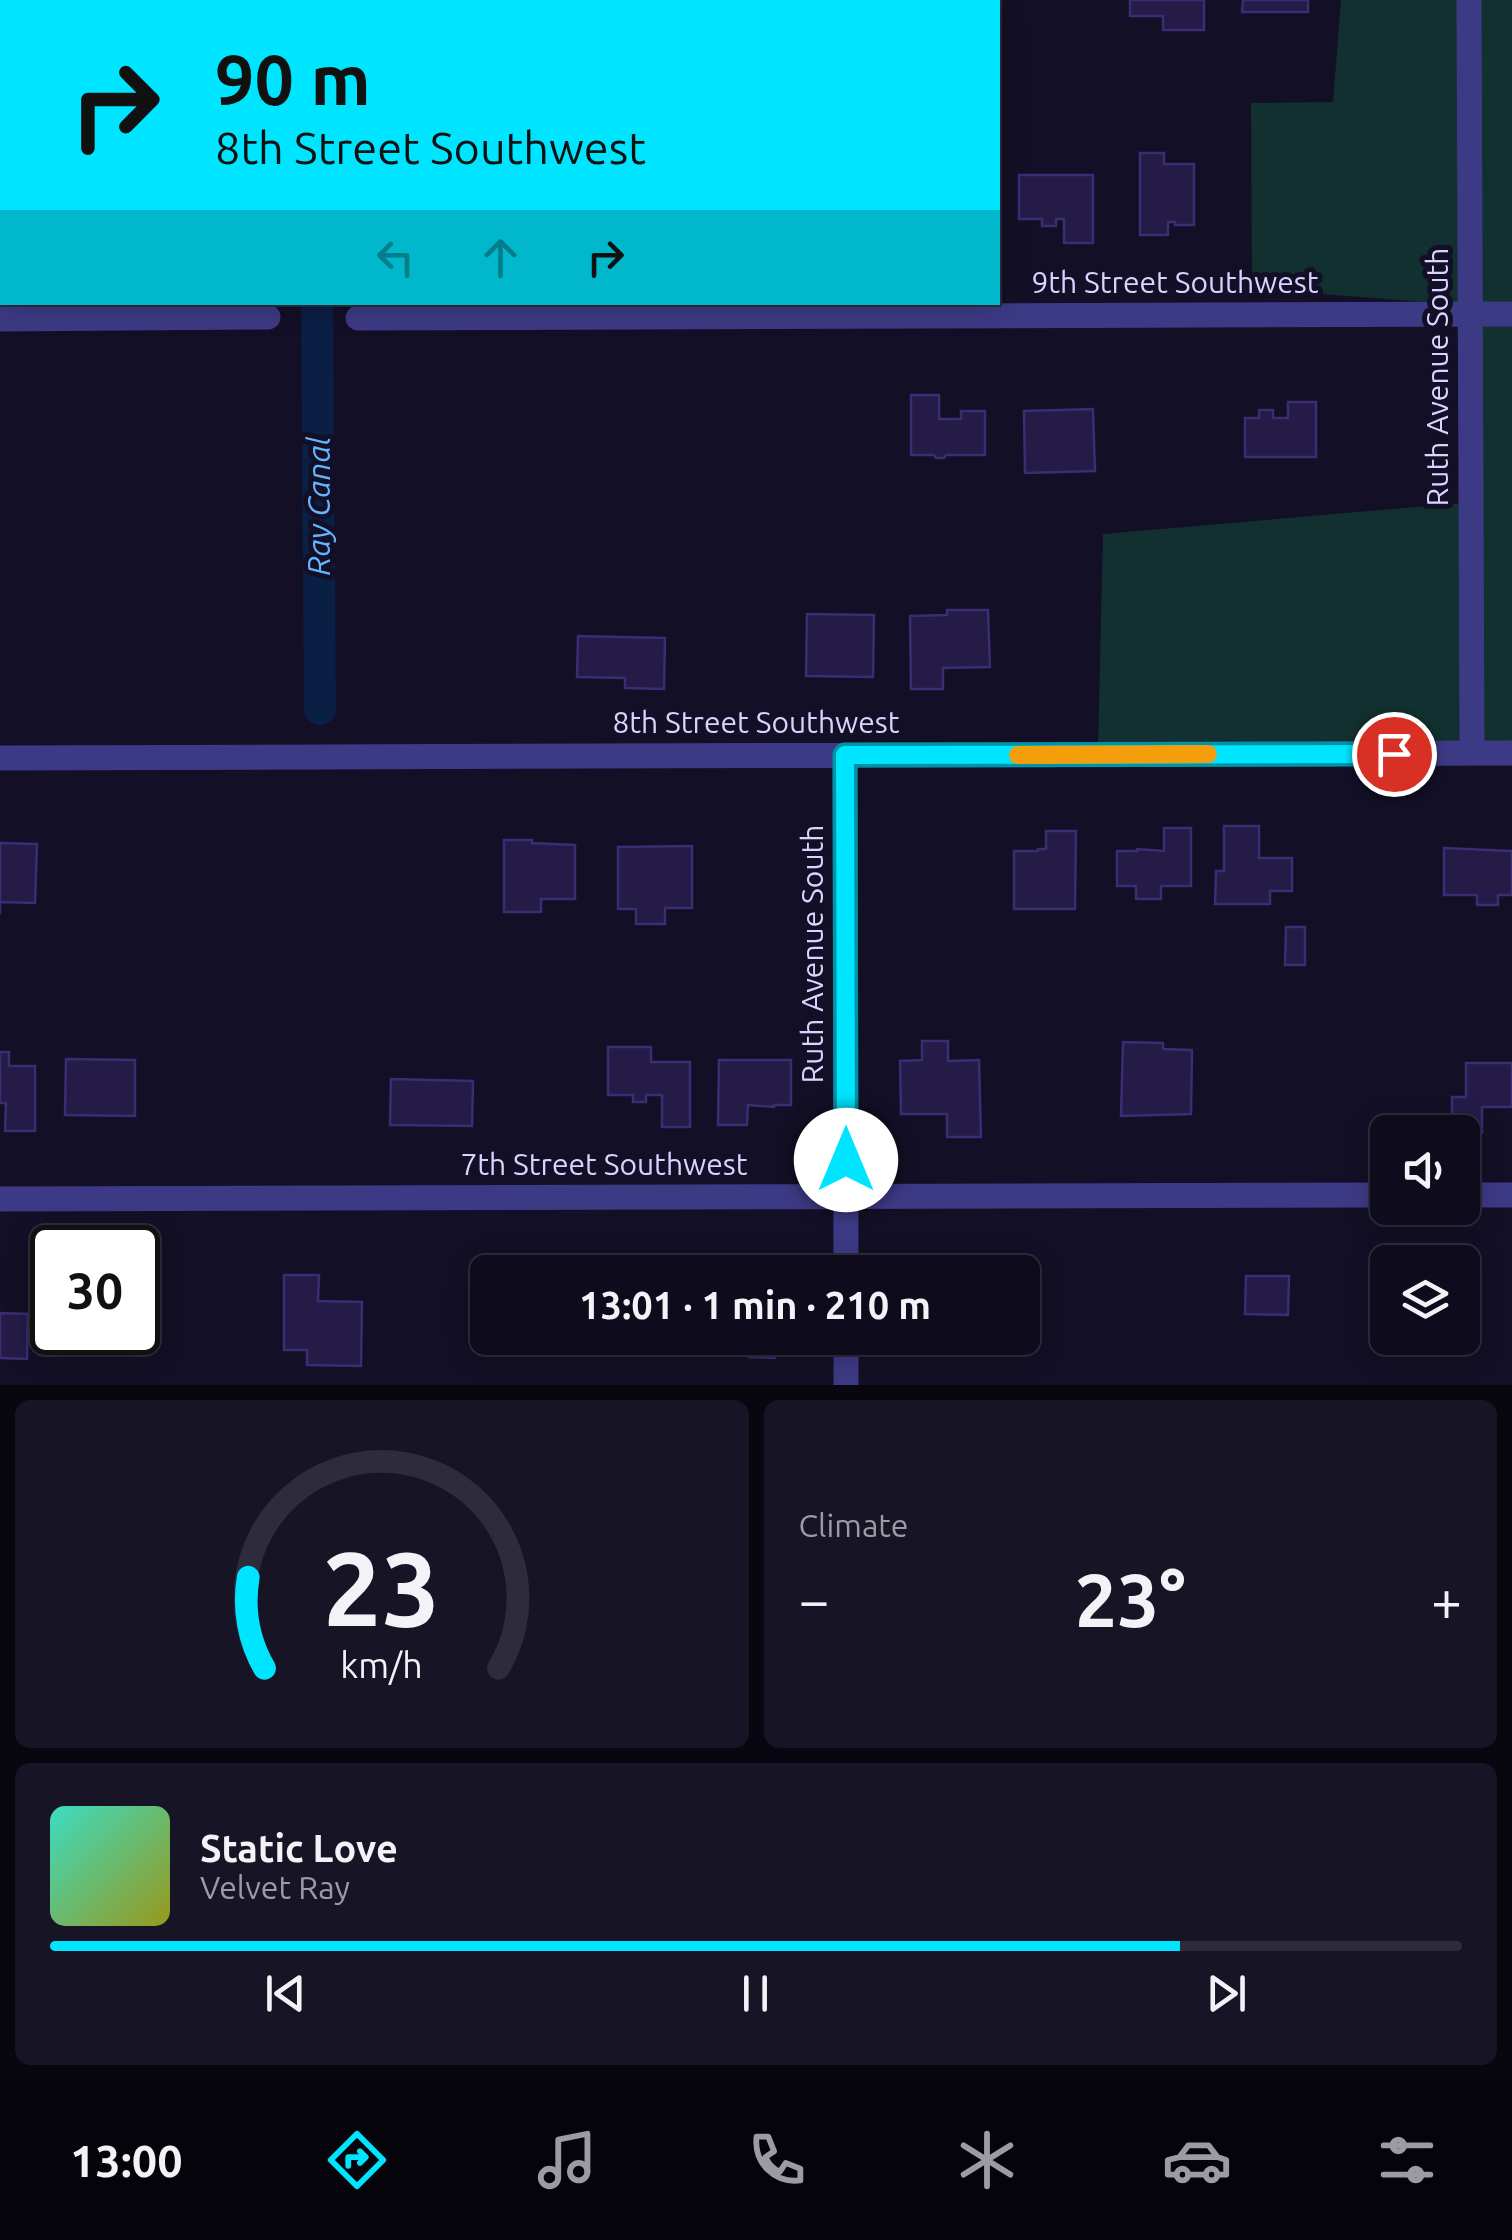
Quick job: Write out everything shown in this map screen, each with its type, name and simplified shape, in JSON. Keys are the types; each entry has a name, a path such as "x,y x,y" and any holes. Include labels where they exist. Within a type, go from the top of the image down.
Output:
{"street":[{"name":"Ruth Avenue South","path":"1470,0 1472,753"},
{"name":"9th Street Southwest","path":"358,318 1512,314"},
{"path":"0,319 268,317"},
{"name":"8th Street Southwest","path":"0,758 1512,753"},
{"name":"Ruth Avenue South","path":"845,755 846,1255"},
{"name":"7th Street Southwest","path":"0,1199 1370,1195"},
{"path":"1480,1195 1512,1195"},
{"path":"846,1355 846,1385"}],"green space":[{"path":"1341,0 1512,0 1512,754 1098,748 1103,534 1462,503 1467,305 1252,289 1251,103 1333,102"}],"building":[{"path":"1130,0 1204,0 1204,30 1163,30 1163,16 1130,16"},
{"path":"1243,0 1308,0 1308,12 1242,12"},
{"path":"1140,153 1164,153 1164,164 1194,164 1194,225 1168,222 1168,235 1140,235"},
{"path":"1019,175 1093,175 1093,243 1064,243 1064,219 1056,219 1056,226 1042,226 1042,219 1019,219"},
{"path":"911,395 939,395 939,419 961,419 961,411 985,411 985,455 911,455"},
{"path":"1288,402 1316,402 1316,457 1245,457 1245,418 1259,418 1259,410 1273,410 1273,418 1288,418"},
{"path":"1093,409 1095,471 1025,473 1024,411"},
{"path":"947,610 988,610 990,667 943,668 943,689 911,689 910,616 947,615"},
{"path":"807,614 874,615 873,677 806,676"},
{"path":"578,636 665,638 664,689 625,688 625,678 577,677"},
{"path":"1224,826 1259,826 1259,858 1292,858 1292,891 1270,891 1270,904 1215,904 1216,871 1224,871"},
{"path":"1164,828 1191,828 1191,886 1161,886 1161,899 1136,899 1136,886 1117,886 1117,851 1164,851"},
{"path":"1046,831 1076,831 1075,909 1014,909 1014,851 1046,849"},
{"path":"504,840 575,845 575,899 541,899 541,912 504,912"},
{"path":"0,843 37,844 35,903 0,902"},
{"path":"692,846 692,908 665,908 665,924 636,924 636,909 618,909 618,847"},
{"path":"1444,848 1512,851 1512,895 1498,895 1498,905 1477,905 1477,895 1444,895"},
{"path":"1286,927 1305,927 1305,965 1285,965"},
{"path":"922,1041 948,1041 948,1061 979,1060 981,1137 947,1137 947,1114 901,1114 900,1061 922,1060"},
{"path":"1123,1042 1163,1043 1163,1049 1192,1050 1191,1114 1121,1116"},
{"path":"608,1047 651,1047 651,1062 690,1062 690,1127 662,1127 662,1095 646,1095 646,1102 633,1102 633,1095 608,1095"},
{"path":"0,1052 9,1052 9,1066 35,1066 35,1131 5,1131 6,1103 0,1103"},
{"path":"66,1059 135,1060 135,1116 65,1115"},
{"path":"719,1060 791,1060 791,1105 748,1105 747,1125 718,1125"},
{"path":"1466,1063 1512,1063 1512,1107 1482,1107 1482,1133 1480,1115 1452,1115 1452,1097 1466,1097"},
{"path":"391,1079 473,1081 472,1126 390,1125"},
{"path":"284,1275 319,1275 318,1301 362,1302 361,1366 307,1365 307,1350 284,1350"},
{"path":"1246,1276 1289,1276 1288,1315 1245,1314"},
{"path":"0,1313 28,1314 27,1359 0,1358"},
{"path":"749,1355 775,1355 775,1358"}],"waterway":[{"name":"Ray Canal","path":"317,305 320,709"}],"slow traffic":[{"path":"1018,755 1208,754"}],"route":[{"path":"846,1160 845,755 1394,754"}]}
